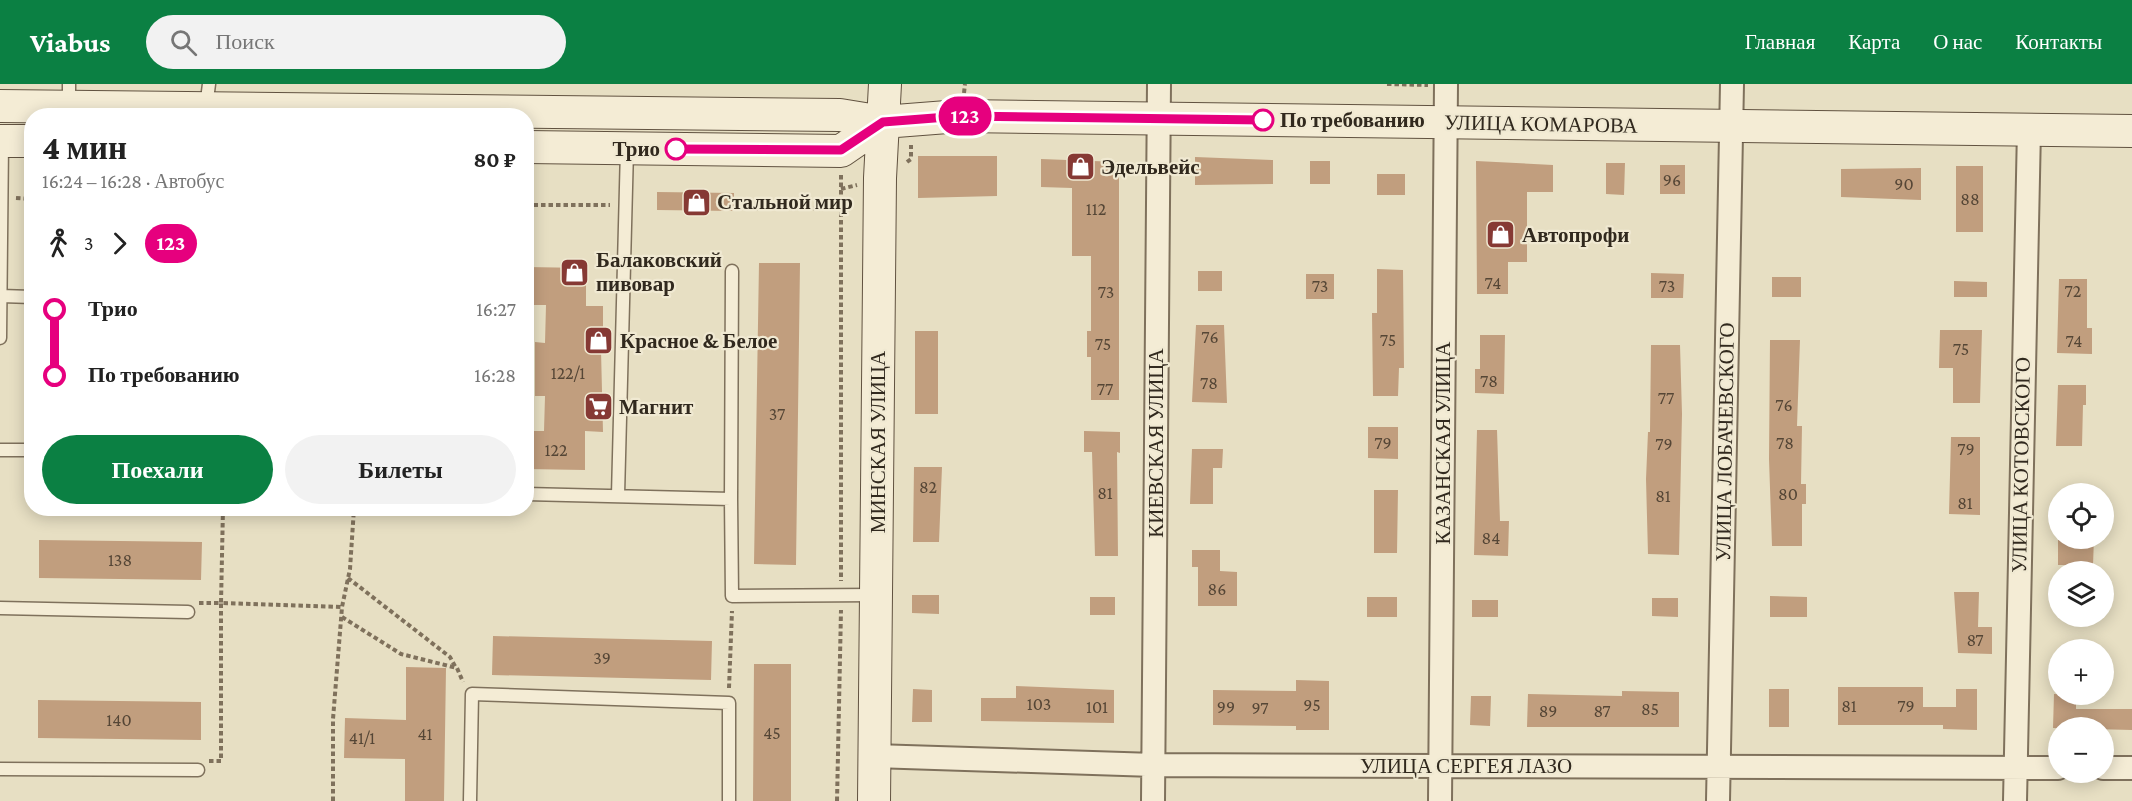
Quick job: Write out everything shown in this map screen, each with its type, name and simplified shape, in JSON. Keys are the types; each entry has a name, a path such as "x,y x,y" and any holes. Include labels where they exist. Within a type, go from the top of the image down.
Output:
{"main road":[{"name":"МИНСКАЯ УЛИЦА","path":"874,801 880,178 885,84"},
{"path":"0,106 69,95 207,96 840,115 883,122"},
{"name":"УЛИЦА КОМАРОВА","path":"841,150 883,122 960,116 2132,131"},
{"path":"534,147 841,150"}],"street":[{"name":"КИЕВСКАЯ УЛИЦА","path":"1154,801 1159,84"},
{"name":"УЛИЦА ЛОБАЧЕВСКОГО","path":"1719,801 1732,84"},
{"name":"КАЗАНСКАЯ УЛИЦА","path":"1440,801 1446,85"},
{"name":"УЛИЦА КОТОВСКОГО","path":"2014,801 2029,129"},
{"name":"УЛИЦА СЕРГЕЯ ЛАЗО","path":"874,756 1154,765 1718,765 2048,768"},
{"path":"2114,768 2132,768"}],"lane":[{"path":"0,339 11,141"},
{"path":"618,495 627,148"},
{"path":"732,271 732,596 877,595"},
{"path":"1,296 24,297"},
{"path":"0,450 24,450"},
{"path":"534,494 731,499"},
{"path":"0,608 188,612"},
{"path":"470,801 472,694 729,703 729,801"},
{"path":"0,769 198,770"}],"path":[{"path":"1387,84 1446,85"},
{"path":"837,801 842,595 841,150"},
{"path":"534,206 626,206"},
{"path":"746,208 841,209"},
{"path":"198,770 202,762 220,761 223,516"},
{"path":"333,801 333,719 342,607 348,578 353,516"},
{"path":"348,578 450,657 472,704"},
{"path":"729,703 732,596"},
{"path":"188,612 191,603 342,607"},
{"path":"342,616 401,654 457,668"}],"building":[{"path":"918,156 997,156 997,196 918,198"},
{"path":"1195,157 1273,160 1273,184 1195,185"},
{"path":"1041,159 1119,162 1119,400 1091,400 1091,357 1087,357 1087,331 1091,331 1091,256 1072,256 1072,188 1041,187"},
{"path":"1310,161 1330,161 1330,184 1310,184"},
{"name":"Автопрофи","path":"1476,161 1553,165 1553,192 1527,192 1527,262 1508,262 1508,294 1477,294"},
{"path":"1606,163 1625,163 1624,195 1606,194"},
{"path":"1660,165 1685,165 1685,194 1660,194"},
{"path":"1956,166 1983,166 1983,232 1956,232"},
{"path":"1921,168 1921,200 1841,197 1841,169"},
{"path":"1377,174 1405,174 1405,195 1377,195"},
{"name":"Стальной мир","path":"657,192 734,193 734,211 657,210"},
{"path":"759,263 800,263 796,565 754,564"},
{"path":"534,267 586,268 586,306 603,306 603,334 610,334 610,350 601,350 603,432 585,431 585,470 534,469 534,431 544,431 545,396 535,396 535,342 545,343 546,305 534,305"},
{"path":"1377,269 1403,270 1404,368 1399,368 1398,396 1373,396 1372,313 1377,313"},
{"path":"1198,271 1222,271 1222,291 1198,291"},
{"path":"1651,273 1684,274 1683,298 1651,298"},
{"path":"1306,274 1334,274 1334,299 1306,299"},
{"path":"1772,277 1801,277 1801,297 1772,297"},
{"path":"2059,279 2087,279 2087,328 2092,328 2092,354 2057,353"},
{"path":"1954,281 1987,282 1987,297 1954,297"},
{"path":"1196,325 1224,325 1227,403 1192,402"},
{"path":"1940,330 1982,330 1980,403 1953,403 1953,368 1939,368"},
{"path":"915,331 938,331 938,414 915,414"},
{"path":"1480,335 1505,335 1504,394 1475,393 1475,369 1480,369"},
{"path":"1770,340 1800,340 1797,426 1802,426 1801,484 1806,484 1806,504 1802,504 1802,546 1772,546 1769,459"},
{"path":"1651,345 1680,345 1682,414 1679,555 1648,554 1646,479 1648,432 1650,432"},
{"path":"2058,385 2086,385 2082,446 2056,446"},
{"path":"1368,427 1398,427 1398,459 1368,458"},
{"path":"1477,430 1497,430 1500,521 1509,521 1508,556 1474,555"},
{"path":"1084,431 1120,432 1120,453 1117,452 1118,556 1095,556 1092,452 1084,452"},
{"path":"1951,437 1980,437 1980,515 1949,514"},
{"path":"1192,449 1223,449 1222,468 1213,468 1213,504 1190,504"},
{"path":"914,467 942,467 939,542 913,542"},
{"path":"1374,490 1398,490 1397,553 1374,553"},
{"path":"39,540 202,542 201,580 39,578"},
{"path":"2058,549 2094,549 2093,561 2058,561"},
{"path":"1192,550 1220,550 1220,571 1237,572 1237,606 1198,606 1198,567 1192,567"},
{"path":"1954,592 1979,592 1978,627 1992,627 1992,654 1958,653"},
{"path":"912,595 939,595 939,614 912,613"},
{"path":"1770,596 1807,597 1807,617 1770,617"},
{"path":"1090,597 1115,597 1115,615 1090,615"},
{"path":"1367,597 1397,597 1397,617 1367,617"},
{"path":"1652,598 1678,598 1678,617 1652,616"},
{"path":"1472,600 1498,600 1498,617 1472,617"},
{"path":"493,636 712,641 711,680 492,675"},
{"path":"754,664 791,664 791,801 753,801"},
{"path":"406,667 446,668 444,801 405,801 405,759 344,758 345,718 406,720"},
{"path":"1296,680 1329,681 1329,730 1296,730 1296,726 1213,725 1213,690 1296,691"},
{"path":"1016,686 1114,690 1114,723 981,721 981,698 1016,698"},
{"path":"1838,687 1923,687 1923,707 1956,707 1956,689 1977,689 1977,730 1943,729 1943,725 1838,725"},
{"path":"913,689 932,690 932,722 912,722"},
{"path":"1769,689 1789,689 1789,727 1769,727"},
{"path":"1622,691 1679,692 1679,727 1527,727 1528,694 1622,696"},
{"path":"1471,696 1491,696 1490,726 1470,725"},
{"path":"38,700 201,702 201,740 38,738"},
{"path":"2054,705 2076,705 2076,709 2132,709 2132,730 2114,730 2114,717 2053,717"}],"bus line":[{"name":"123","path":"676,149 841,150 883,122 960,116 1263,120"}],"place":[{"name":"По требованию","path":"1263,120"},
{"name":"Трио","path":"676,149"},
{"name":"Эдельвейс","path":"1080,167"},
{"name":"Стальной мир","path":"696,202"},
{"name":"Автопрофи","path":"1501,235"},
{"name":"Балаковский пивовар","path":"575,272"},
{"name":"Красное & Белое","path":"599,341"},
{"name":"Магнит","path":"598,407"}]}
